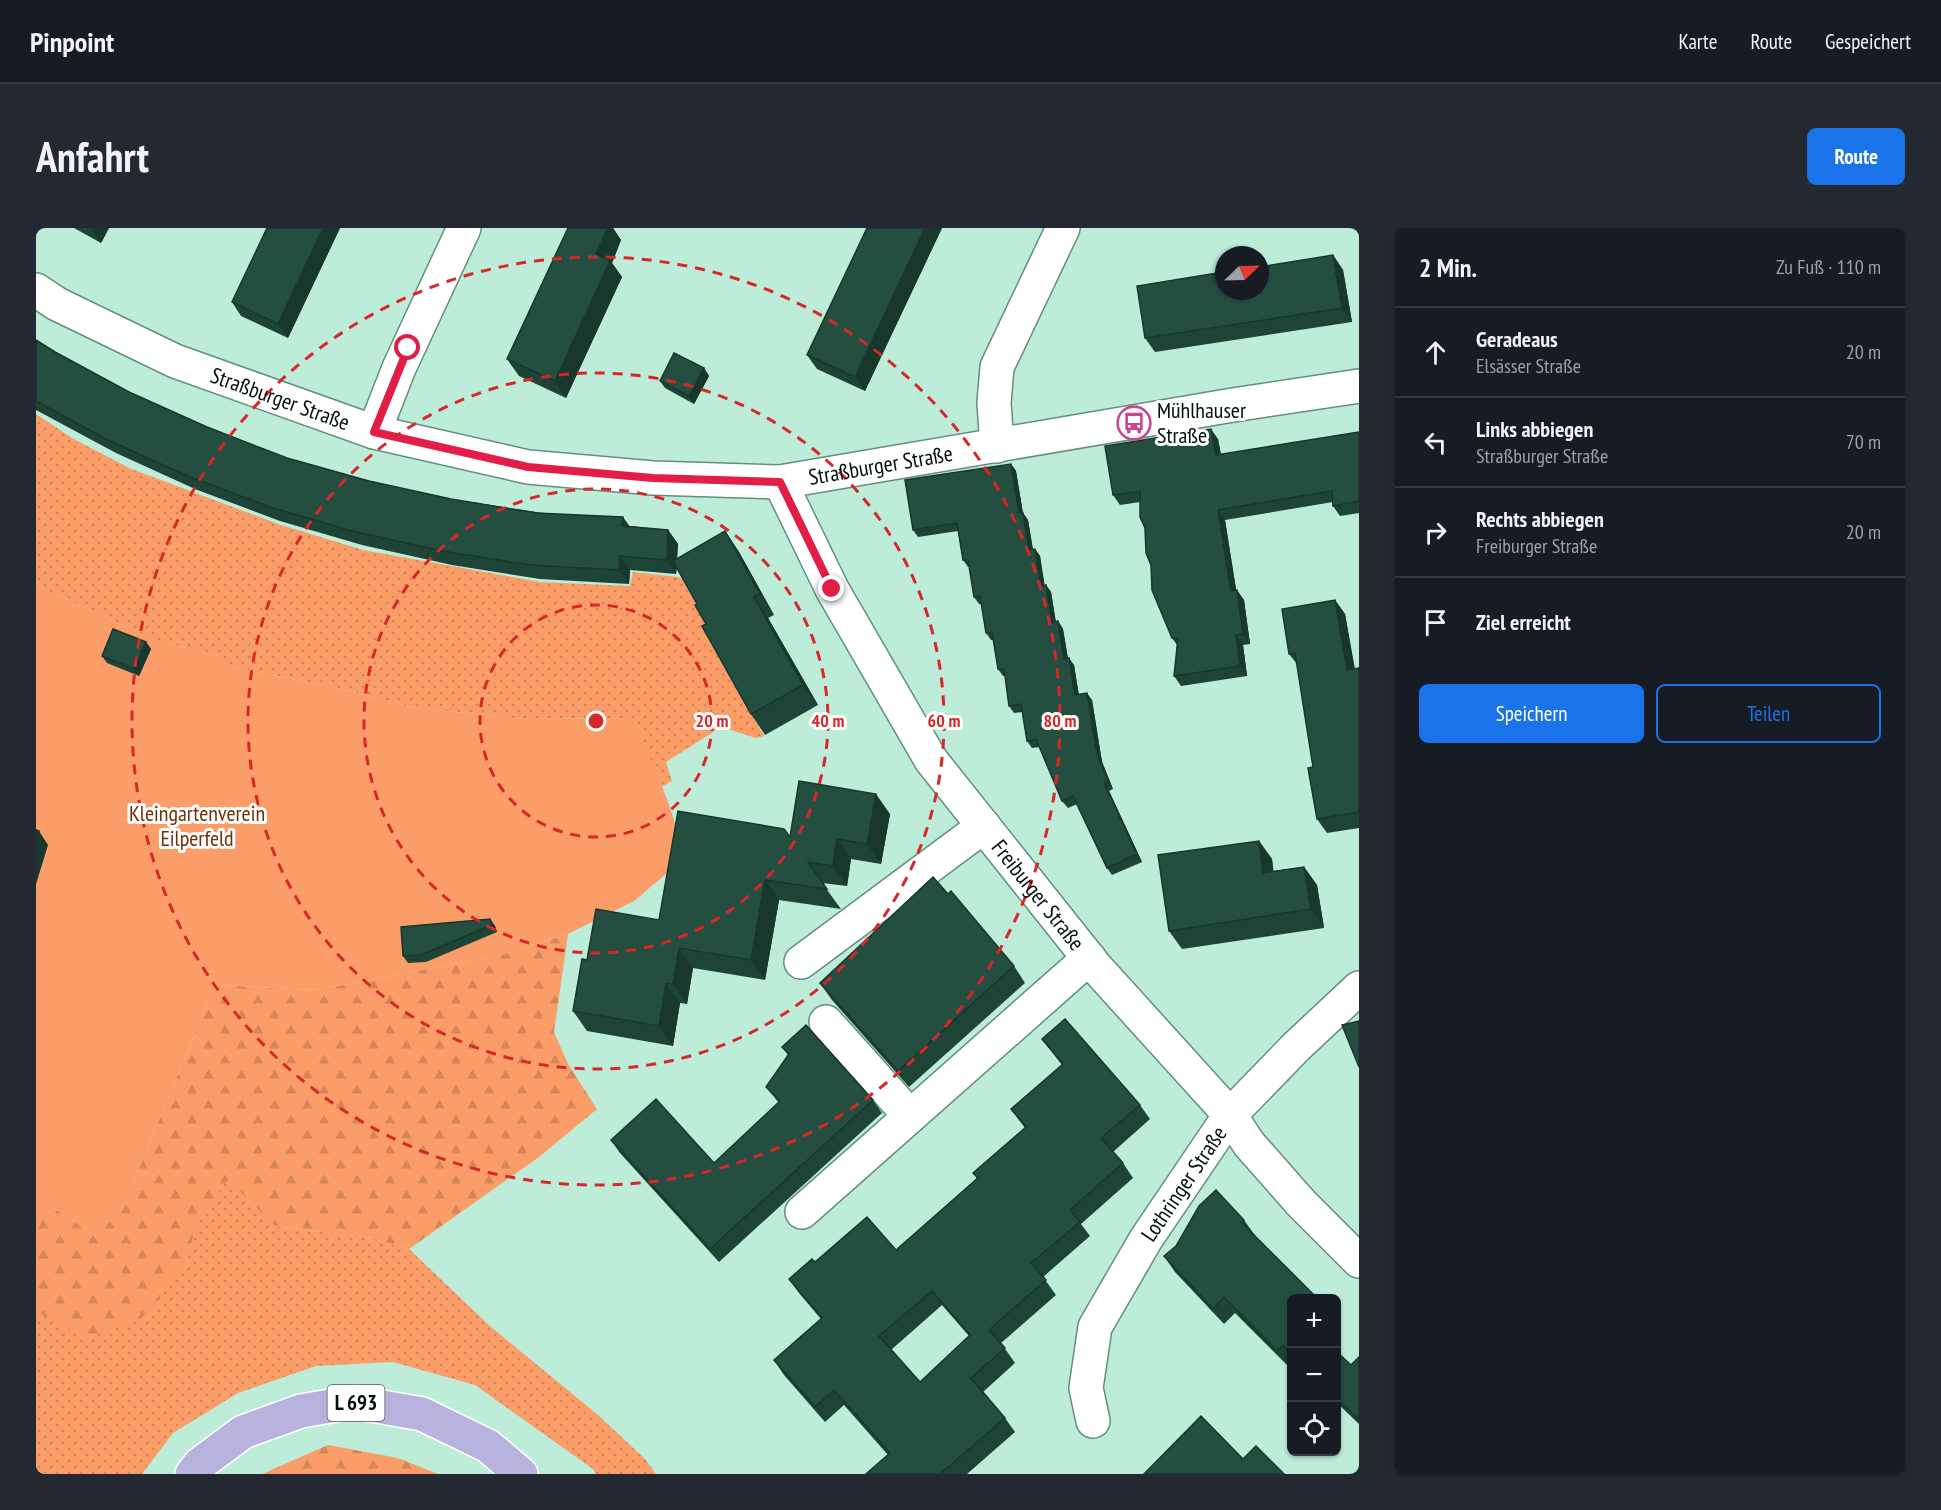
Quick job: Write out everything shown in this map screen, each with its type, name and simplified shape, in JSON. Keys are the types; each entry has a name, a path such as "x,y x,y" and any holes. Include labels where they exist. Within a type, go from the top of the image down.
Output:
{"main road":[{"name":"L 693","path":"192,1474 200,1464 243,1432 301,1411 354,1402 422,1414 488,1446 521,1474"}],"street":[{"path":"374,432 399,368 464,228"},
{"path":"997,446 994,403 997,368 1063,228"},
{"name":"Straßburger Straße","path":"36,290 57,304 175,361 374,432 528,467 653,478 780,482 1233,405 1359,386"},
{"name":"Freiburger Straße","path":"780,482 832,589 931,760 1089,958 1230,1115 1249,1144 1279,1178 1359,1261"},
{"path":"801,962 984,826"},
{"path":"802,1212 1089,958"},
{"name":"Lothringer Straße","path":"1093,1421 1086,1388 1095,1327 1146,1239 1230,1115 1359,988"},
{"path":"826,1022 910,1116"}],"green space":[{"path":"36,414 72,438 129,468 278,524 363,550 540,582 630,586 633,572 686,580 717,643 714,647 764,736 756,738 721,727 666,762 672,781 661,787 634,718 524,719 416,708 341,689 226,666 223,657 154,640 36,585"},
{"name":"Kleingartenverein Eilperfeld","path":"36,585 154,640 223,657 226,666 341,689 416,708 524,719 634,718 667,799 686,857 634,901 568,934 496,956 316,990 215,985 125,1202 97,1237 36,1196"},
{"path":"568,934 554,1032 568,1064 597,1109 539,1157 409,1249 371,1238 275,1226 229,1179 199,1215 185,1269 140,1320 85,1338 36,1311 36,1196 97,1237 125,1202 215,985 316,990 496,956"},
{"path":"229,1178 275,1226 371,1238 409,1249 491,1327 598,1415 645,1459 656,1474 596,1474 593,1469 475,1385 393,1362 316,1366 238,1393 173,1433 142,1474 36,1474 36,1311 185,1269 199,1215"},
{"path":"328,1445 398,1458 438,1474 262,1474"}],"building":[{"path":"267,228 323,228 278,324 232,302"},
{"path":"568,228 608,228 596,254 610,261 555,381 507,359"},
{"path":"867,228 925,228 855,377 807,355"},
{"path":"1333,255 1342,308 1145,338 1137,286 1215,273 1215,300 1269,300 1269,266"},
{"path":"36,340 129,392 207,427 287,458 369,481 451,499 536,513 623,517 622,526 668,530 667,560 620,556 619,570 530,565 442,551 352,531 270,507 185,475 106,439 36,401"},
{"path":"674,353 704,368 689,396 660,381"},
{"path":"1211,429 1216,455 1359,432 1359,501 1333,506 1332,491 1218,510 1231,591 1237,590 1243,634 1236,635 1240,666 1174,676 1178,638 1172,638 1152,590 1151,565 1146,553 1145,528 1140,517 1140,491 1113,495 1105,446"},
{"path":"1011,464 1019,513 1023,513 1029,550 1035,549 1041,586 1046,585 1052,623 1058,621 1064,659 1069,658 1075,695 1087,693 1097,754 1108,781 1104,783 1137,854 1107,868 1073,796 1062,801 1036,739 1027,741 1021,704 1009,706 1004,669 998,669 992,632 986,633 980,596 974,597 968,560 963,560 957,523 913,530 905,480"},
{"path":"725,531 760,594 754,597 803,685 751,714 702,626 706,624 673,561"},
{"path":"1335,600 1347,670 1359,668 1359,812 1317,819 1308,768 1313,767 1295,653 1289,654 1282,609"},
{"path":"113,629 146,642 134,669 102,656"},
{"path":"799,781 876,794 867,844 837,839 833,866 808,862 827,889 765,880 751,960 679,948 673,984 666,983 659,1026 573,1011 582,959 587,960 596,909 659,920 678,811 784,829 790,837"},
{"path":"1259,841 1263,873 1304,867 1311,909 1169,931 1158,855"},
{"path":"933,877 948,894 951,891 1014,966 898,1071 820,983"},
{"path":"490,919 492,925 421,955 403,956 401,927"},
{"path":"1065,1019 1140,1105 1101,1138 1123,1163 1070,1210 1080,1222 1031,1263 1046,1280 989,1330 1005,1348 971,1378 1005,1418 940,1474 866,1474 890,1453 834,1390 815,1407 774,1360 822,1318 789,1279 812,1259 815,1262 867,1217 896,1250 978,1178 973,1173 1026,1127 1011,1109 1063,1064 1042,1039","holes":["932,1291 970,1335 920,1382 879,1336"]},
{"path":"1359,1021 1359,1067 1342,1025"},
{"path":"806,1025 873,1100 710,1249 611,1140 656,1099 714,1163 780,1101 766,1087 789,1054 782,1047"},
{"path":"1216,1190 1244,1220 1241,1222 1313,1294 1287,1294 1287,1349 1283,1345 1277,1351 1224,1297 1213,1309 1164,1256 1176,1246 1199,1206"},
{"path":"1341,1356 1351,1365 1359,1357 1359,1420 1341,1402"},
{"path":"1201,1416 1243,1459 1256,1446 1284,1474 1144,1474"}],"place":[{"name":"Mühlhauser Straße","path":"1134,423"}],"route":[{"path":"408,348 374,432 528,467 653,478 780,482 832,589"}]}
